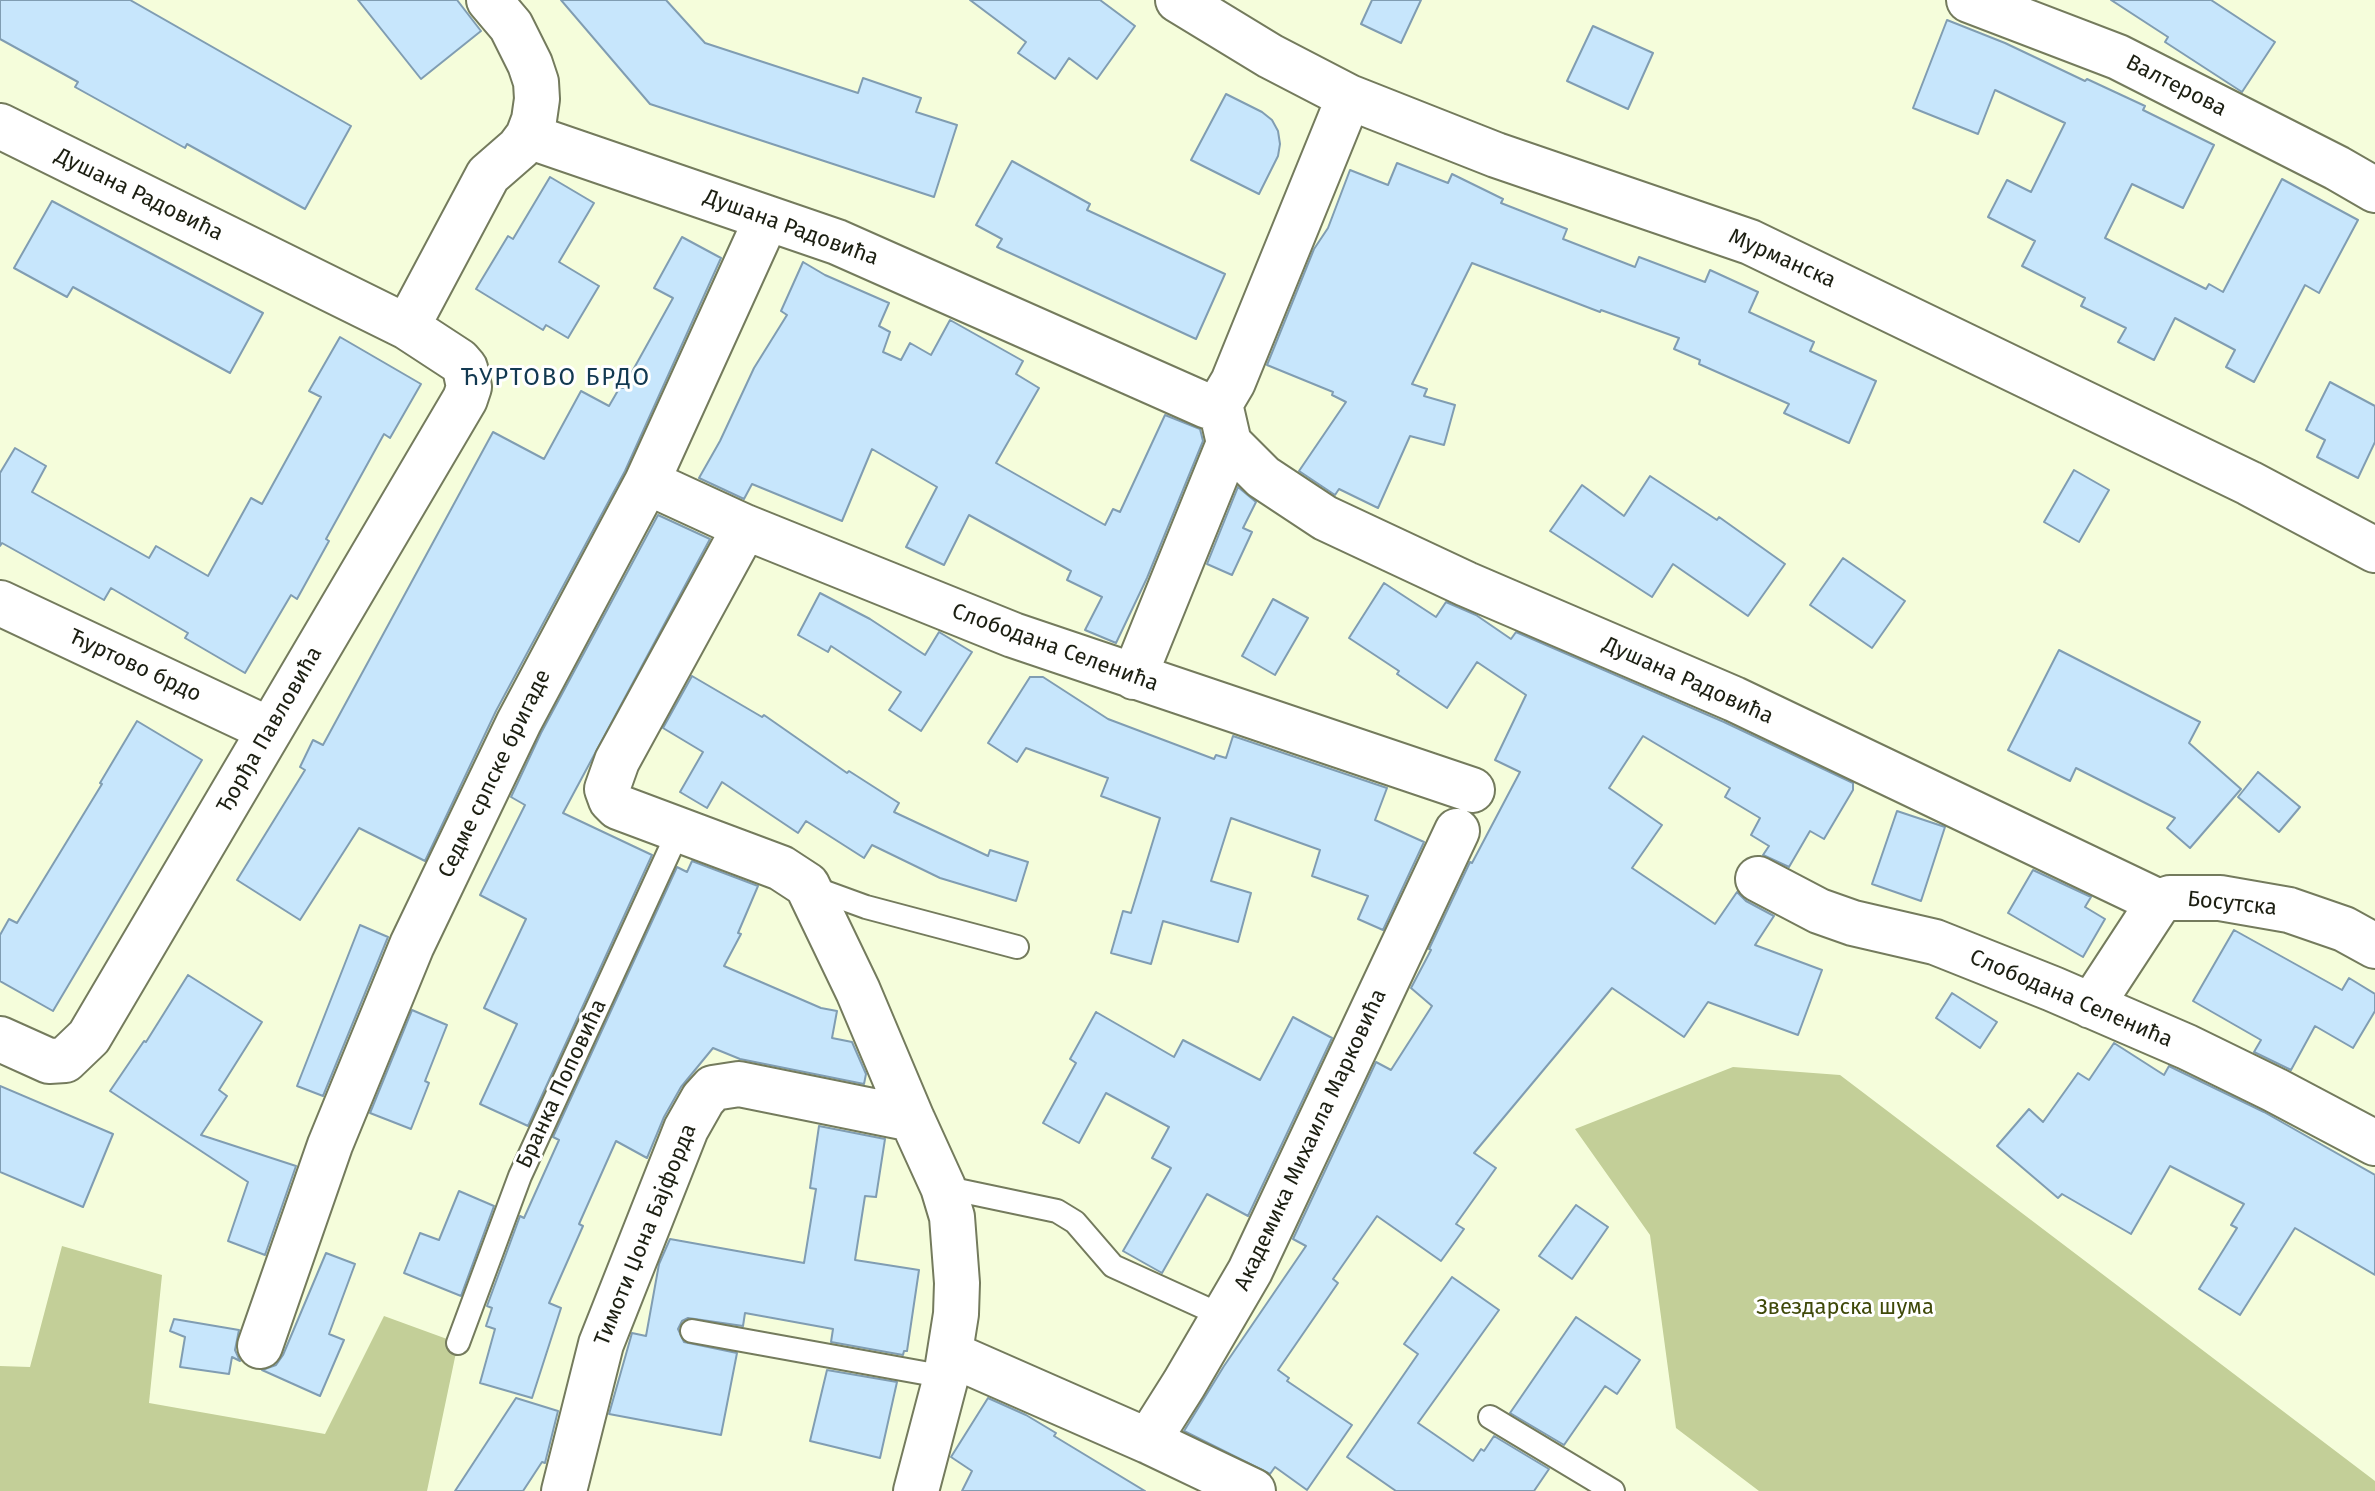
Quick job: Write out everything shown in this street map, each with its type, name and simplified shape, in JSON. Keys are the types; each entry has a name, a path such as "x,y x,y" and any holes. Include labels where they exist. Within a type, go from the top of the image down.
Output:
{"street":[{"path":"407,327 488,175 528,136 536,108 536,82 522,43 489,0"},
{"name":"Мурманска","path":"1178,0 1270,56 1349,97 1496,155 1750,242 2195,456 2375,550"},
{"name":"Валтерова","path":"1969,0 2118,57 2375,190"},
{"path":"1134,677 1224,424 1233,382 1349,97"},
{"name":"Душана Радовића","path":"0,126 407,327 459,361 469,378"},
{"name":"Душана Радовића","path":"528,136 882,260 1207,406 1263,477 1299,503 1335,523 1466,584 1734,699 2159,902"},
{"name":"Седме српске бригаде","path":"260,1346 330,1145 412,945 519,722 647,482 767,218"},
{"name":"Ђорђа Павловића","path":"0,1039 49,1061 65,1060 89,1037 465,399 469,378"},
{"name":"Слободана Селенића","path":"647,482 745,527 1013,635 1472,790"},
{"path":"745,527 617,761 607,789 618,807 781,868 807,885 858,991 943,1187 952,1217 956,1314 948,1366 916,1491"},
{"name":"Ћуртово брдо","path":"0,603 270,730"},
{"name":"Академика Михаила Марковића","path":"1148,1441 1250,1271 1457,831"},
{"name":"Слободана Селенића","path":"1758,879 1819,911 1853,923 1935,942 2187,1047 2375,1143"},
{"name":"Босутска","path":"2091,1006 2159,902 2170,898 2220,898 2289,910 2344,929 2375,946"},
{"name":"Тимоти Џона Бајфорда","path":"564,1491 601,1344 686,1129 713,1088 739,1084 912,1119"},
{"path":"948,1366 1148,1441 1253,1491"}],"lane":[{"name":"Бранка Поповића","path":"458,1343 520,1176 679,830"},
{"path":"807,885 878,910 1017,947"},
{"path":"943,1187 1057,1211 1075,1222 1113,1266 1225,1317"},
{"path":"692,1331 948,1366"},
{"path":"1490,1417 1613,1491"}],"green space":[{"name":"Звездарска шума","path":"1733,1067 1840,1075 2375,1481 2375,1491 1759,1491 1676,1428 1650,1235 1575,1129"},
{"path":"62,1246 162,1275 149,1403 325,1434 384,1316 458,1343 427,1491 0,1491 0,1366 30,1367"}],"building":[{"path":"0,0 130,0 351,126 305,209 75,87 78,82 0,39"},
{"path":"358,0 457,0 481,31 421,79"},
{"path":"561,0 666,0 705,43 858,93 863,78 921,98 916,112 957,125 934,197 650,104"},
{"path":"970,0 1100,0 1135,26 1097,79 1069,58 1055,79 1018,53 1026,42"},
{"path":"1372,0 1421,0 1401,43 1361,24"},
{"path":"2111,0 2211,0 2275,42 2242,92 2165,42 2168,37"},
{"path":"1947,20 2145,106 2143,110 2214,145 2183,208 2132,184 2105,238 2206,289 2209,284 2223,292 2282,179 2358,220 2319,293 2305,285 2254,382 2226,367 2235,350 2175,318 2154,360 2118,342 2126,328 2081,306 2085,298 2022,266 2035,241 1988,217 2007,180 2031,192 2065,123 1995,90 1978,134 1913,108"},
{"path":"1593,26 1653,53 1628,109 1567,81"},
{"path":"1226,94 1262,112 1272,120 1278,131 1278,156 1259,194 1191,160"},
{"path":"1012,161 1090,204 1087,210 1225,274 1196,339 997,247 1002,239 976,225"},
{"path":"1397,163 1448,183 1452,174 1503,199 1501,203 1567,229 1563,239 1635,267 1639,257 1705,282 1710,270 1758,292 1749,312 1814,342 1810,351 1876,381 1849,443 1784,413 1789,404 1699,364 1700,360 1674,349 1679,338 1600,312 1472,263 1412,384 1427,389 1424,396 1455,405 1444,445 1410,436 1378,508 1339,489 1335,495 1299,471 1346,402 1332,395 1333,392 1267,365 1314,249 1328,228 1350,170 1388,185"},
{"path":"550,177 594,203 559,262 599,286 568,338 546,325 543,330 476,289 508,236 513,239"},
{"path":"52,201 263,313 230,373 73,287 67,297 14,268"},
{"path":"682,237 721,258 625,471 496,711 425,861 359,828 300,920 237,880 305,770 300,767 313,740 323,745 493,432 544,459 581,391 609,406 620,387 623,388 673,298 654,288"},
{"path":"803,262 889,303 879,326 890,332 883,352 901,360 910,343 931,355 950,320 1023,361 1016,374 1039,388 996,463 1105,525 1113,509 1120,512 1165,415 1200,429 1203,441 1147,578 1116,643 1085,630 1102,597 1067,580 1071,571 969,515 944,565 906,547 937,487 872,449 842,521 752,484 744,499 699,478 754,368 787,315 781,311"},
{"path":"340,337 421,384 390,438 384,434 297,599 291,595 245,673 185,638 188,633 111,588 104,600 2,543 0,546 0,473 15,448 46,466 32,492 149,558 156,546 208,576 251,498 262,504 321,397 309,391"},
{"path":"2330,382 2375,406 2375,442 2358,478 2317,457 2325,440 2306,430"},
{"path":"2074,470 2109,490 2079,542 2044,522"},
{"path":"1650,476 1717,520 1719,517 1785,564 1748,616 1673,564 1652,597 1550,531 1582,485 1624,516"},
{"path":"1238,487 1256,502 1243,528 1252,532 1232,575 1207,564"},
{"path":"658,515 710,539 563,813 652,855 528,1126 480,1104 517,1024 484,1008 526,919 480,895 525,805 511,797 541,733"},
{"path":"1843,558 1905,601 1872,648 1810,605"},
{"path":"1384,583 1436,617 1446,602 1476,615 1511,639 1516,632 1724,722 1853,783 1853,790 1824,839 1810,831 1789,867 1763,855 1769,846 1751,835 1760,818 1725,797 1730,788 1643,736 1609,788 1662,825 1632,868 1715,924 1737,892 1746,901 1774,916 1755,945 1822,970 1798,1035 1708,1002 1684,1037 1612,988 1474,1153 1496,1168 1456,1224 1464,1229 1441,1261 1377,1216 1333,1279 1338,1283 1278,1370 1289,1378 1287,1381 1352,1425 1307,1490 1275,1467 1270,1474 1184,1431 1306,1246 1293,1239 1376,1062 1391,1070 1432,1006 1411,988 1470,862 1520,772 1495,760 1526,695 1477,662 1447,708 1349,638"},
{"path":"820,593 870,619 925,655 939,632 972,652 921,731 889,710 901,692 831,646 828,652 798,635"},
{"path":"1273,599 1308,618 1275,675 1242,656"},
{"path":"2059,650 2200,722 2189,743 2241,789 2190,848 2167,828 2175,818 2076,768 2070,781 2008,750"},
{"path":"692,676 762,717 764,715 847,773 849,771 899,803 894,812 988,856 990,850 1028,862 1016,901 940,878 872,845 864,858 806,821 798,833 722,782 707,808 680,792 703,752 663,728"},
{"path":"1030,677 1043,677 1108,719 1214,759 1216,755 1226,758 1233,736 1387,788 1375,820 1424,842 1383,930 1358,919 1368,896 1312,876 1320,850 1231,818 1211,881 1251,893 1238,942 1163,921 1151,964 1111,953 1123,911 1131,913 1160,818 1101,796 1108,778 1026,748 1017,762 988,743"},
{"path":"137,721 202,760 53,1011 0,981 0,935 9,919 17,923"},
{"path":"2258,772 2300,807 2279,832 2238,797"},
{"path":"1897,811 1945,827 1921,901 1872,884"},
{"path":"692,861 758,886 738,933 741,934 724,966 821,1008 837,1011 832,1038 852,1042 866,1074 864,1084 740,1059 713,1048 681,1087 647,1158 616,1141 579,1224 583,1226 549,1303 561,1308 532,1398 480,1383 495,1329 486,1326 492,1308 487,1306 520,1216 524,1218 559,1140 553,1137 677,867 687,872"},
{"path":"2033,870 2091,897 2085,907 2105,919 2083,957 2008,913"},
{"path":"360,925 388,937 323,1096 297,1086"},
{"path":"2234,930 2342,990 2349,978 2375,994 2375,1011 2353,1048 2315,1026 2291,1070 2254,1052 2261,1040 2193,1001"},
{"path":"188,975 262,1022 219,1090 227,1096 201,1135 296,1166 265,1255 228,1241 248,1182 110,1091 146,1042"},
{"path":"1952,993 1997,1022 1980,1048 1936,1018"},
{"path":"412,1010 447,1025 425,1081 429,1083 411,1129 370,1113"},
{"path":"1096,1012 1174,1057 1183,1040 1260,1080 1293,1017 1332,1038 1248,1216 1207,1194 1162,1273 1123,1251 1171,1168 1152,1158 1169,1127 1106,1093 1079,1143 1043,1123 1076,1063 1070,1059"},
{"path":"2114,1043 2164,1075 2169,1066 2264,1112 2375,1175 2375,1275 2295,1228 2240,1315 2199,1289 2237,1228 2231,1225 2244,1204 2170,1166 2131,1234 2062,1194 2058,1198 1997,1146 2029,1109 2043,1122 2078,1073 2089,1080"},
{"path":"0,1086 113,1134 83,1207 0,1172"},
{"path":"819,1126 885,1139 876,1197 865,1196 855,1260 919,1270 907,1351 903,1355 831,1342 833,1329 745,1313 743,1326 688,1318 682,1321 678,1329 684,1342 737,1353 721,1435 609,1414 632,1333 646,1336 659,1264 670,1239 804,1263 816,1189 810,1188"},
{"path":"459,1191 494,1206 461,1296 404,1273 420,1233 439,1240"},
{"path":"1576,1205 1608,1227 1572,1279 1539,1256"},
{"path":"326,1253 355,1264 329,1334 344,1340 320,1396 262,1370 276,1365 283,1355"},
{"path":"1452,1277 1499,1310 1418,1423 1473,1461 1494,1436 1549,1469 1534,1491 1396,1491 1347,1457 1418,1354 1404,1344"},
{"path":"1576,1317 1640,1360 1617,1394 1605,1386 1564,1445 1510,1413"},
{"path":"174,1319 239,1330 235,1350 240,1361 232,1357 229,1374 180,1367 185,1337 170,1331"},
{"path":"827,1370 897,1382 880,1458 810,1441"},
{"path":"516,1398 558,1411 545,1463 542,1462 523,1491 455,1491"},
{"path":"988,1398 1026,1415 1056,1433 1054,1436 1145,1491 962,1491 972,1471 951,1457"}],"district":[{"name":"ЋУРТОВО БРДО","path":"556,378"}]}
